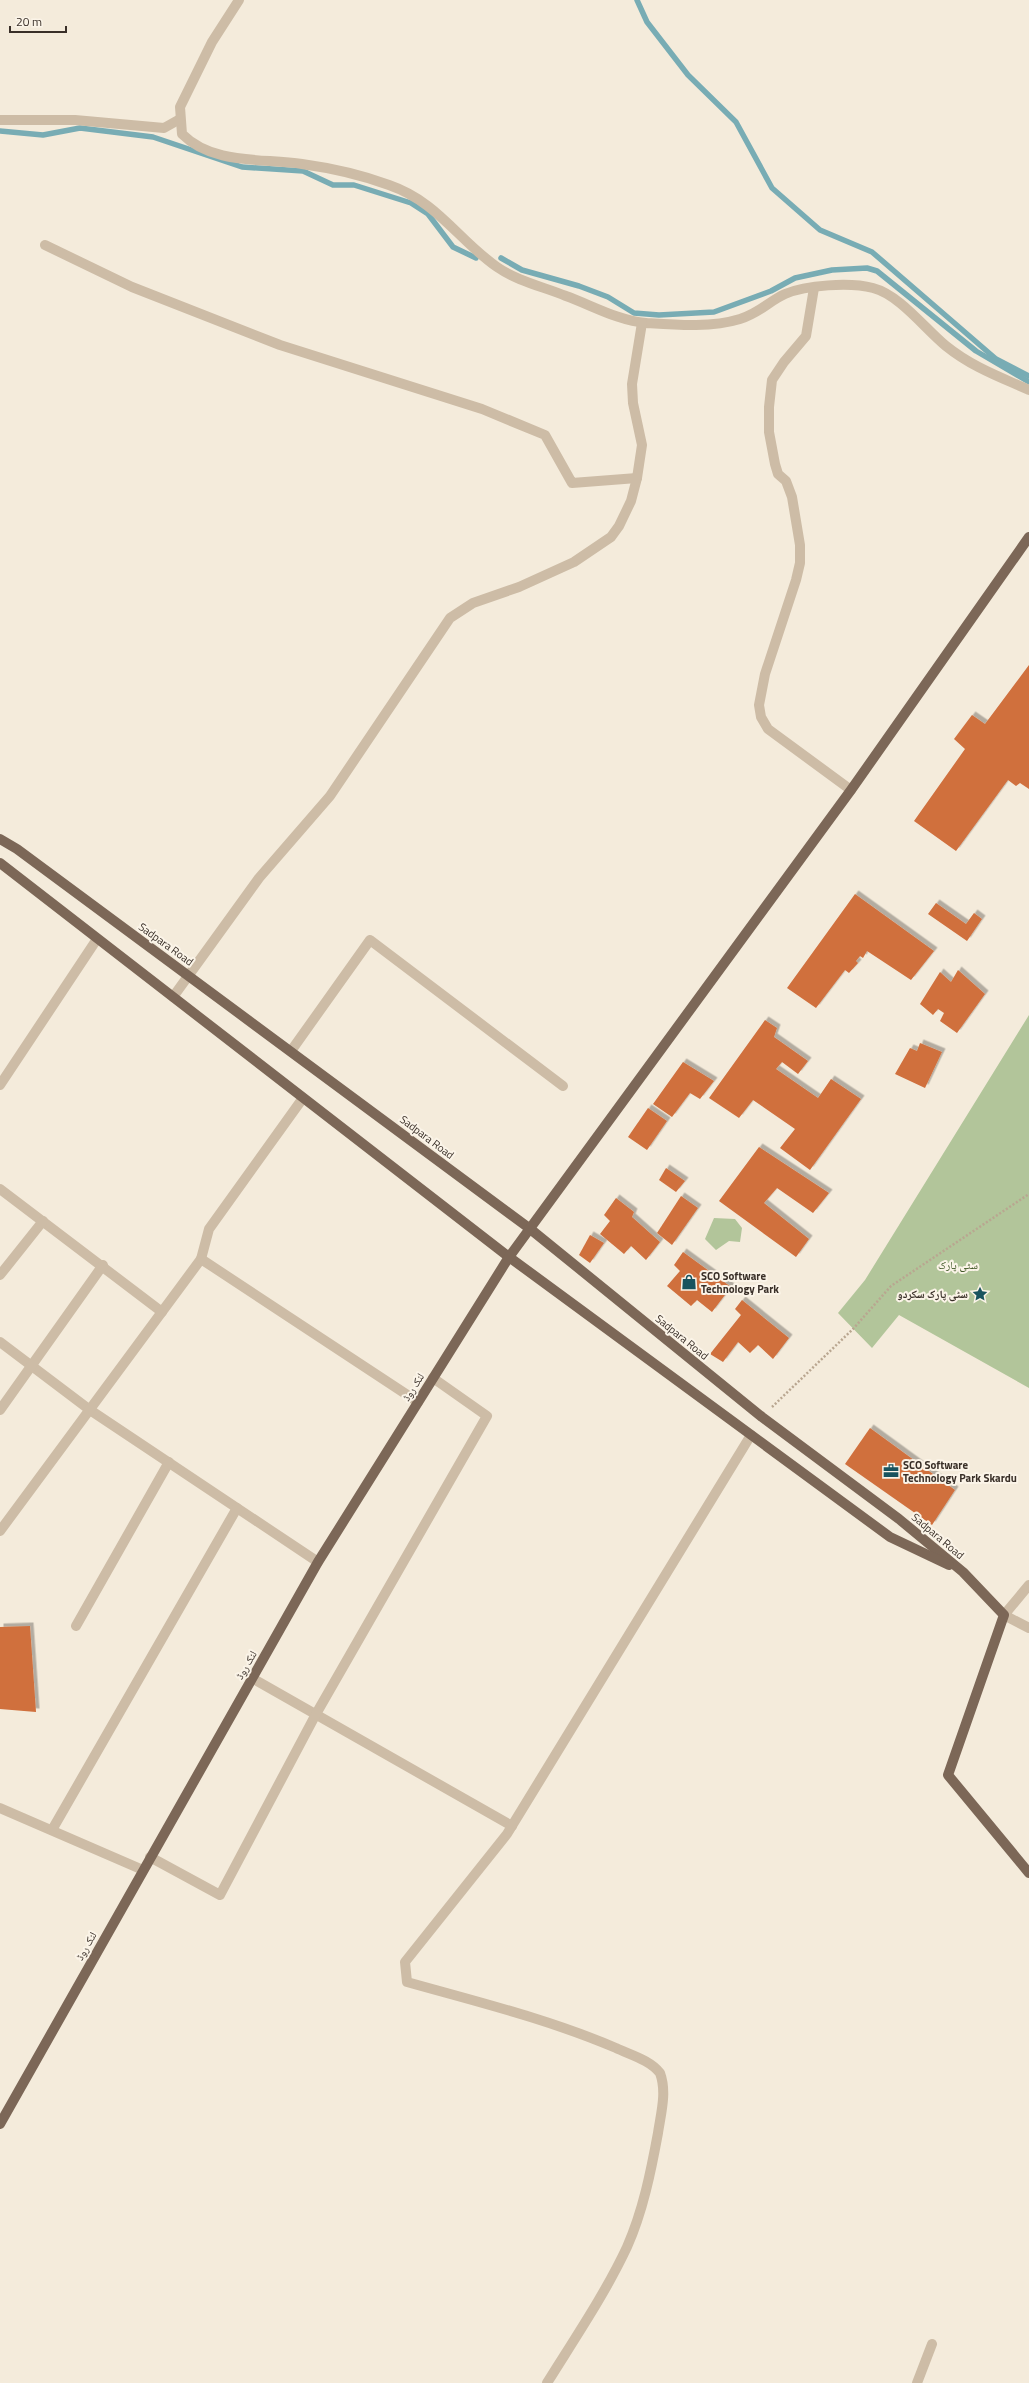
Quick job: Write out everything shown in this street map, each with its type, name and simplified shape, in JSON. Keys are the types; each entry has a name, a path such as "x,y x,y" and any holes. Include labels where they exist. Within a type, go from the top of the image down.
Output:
{"main road":[{"name":"لنک روڈ","path":"0,2124 150,1856 318,1562 509,1257 851,790 1029,537"},
{"name":"Sadpara Road","path":"0,839 17,849 529,1228 762,1417 899,1519 963,1572"},
{"name":"Sadpara Road","path":"0,863 509,1257 890,1537 963,1572"},
{"path":"963,1572 1004,1615 948,1775 1029,1873"}],"street":[{"path":"239,0 212,42 192,80 180,108 182,134 191,143 222,156 305,164 388,184 411,193 432,207 497,267 516,277 642,323 673,325 721,323 739,319 766,308 782,295 799,289 855,285 881,291 910,312 947,347 969,362 996,377 1029,390"},
{"path":"0,120 76,120 164,128 180,119"},
{"path":"45,245 132,287 280,345 482,409 545,435 572,483 637,478"},
{"path":"814,288 806,336 784,362 772,380 769,432 778,474 786,481 792,497 800,545 800,563 796,580 765,674 759,705 761,717 768,729 851,790"},
{"path":"173,997 259,878 330,796 450,618 473,603 519,587 574,562 611,537 620,526 631,502 637,478 642,445 633,403 632,384 642,323"},
{"path":"0,1086 97,939"},
{"path":"291,1051 370,940 563,1086"},
{"path":"0,1531 201,1259 209,1229 303,1098"},
{"path":"0,1189 103,1265 162,1312"},
{"path":"0,1275 43,1221"},
{"path":"201,1259 418,1402"},
{"path":"0,1410 103,1265"},
{"path":"0,1342 90,1410 318,1562"},
{"path":"150,1856 220,1895 316,1714 487,1416 433,1378"},
{"path":"547,2383 597,2302 627,2246 640,2212 655,2151 664,2098 662,2079 656,2068 644,2060 575,2031 536,2018 407,1982 405,1962 512,1826 751,1435"},
{"path":"76,1626 169,1462"},
{"path":"52,1830 237,1508"},
{"path":"1029,1585 1004,1615 1029,1628"},
{"path":"252,1678 512,1826"},
{"path":"0,1808 143,1870"},
{"path":"917,2383 932,2344"}],"path":[{"path":"762,1417 853,1329 891,1286 1029,1194"}],"green space":[{"name":"سٹی پارک","path":"1029,1015 1029,1388 899,1315 872,1348 838,1313 865,1280"},
{"path":"714,1218 735,1219 742,1228 740,1242 729,1241 716,1250 705,1239"}],"building":[{"path":"1029,665 1029,789 1020,783 1016,786 1008,780 956,851 914,821 965,749 954,739 972,715 985,724"},
{"path":"855,894 934,951 911,980 867,951 863,958 860,956 856,961 858,963 849,973 845,970 816,1008 787,988"},
{"path":"936,903 966,924 974,913 982,919 967,941 928,914"},
{"path":"958,970 985,994 957,1033 940,1021 944,1013 938,1009 933,1015 920,1004 940,972 951,982"},
{"path":"765,1020 777,1028 774,1037 808,1061 798,1074 782,1062 776,1069 818,1098 831,1079 861,1099 810,1170 780,1148 795,1129 753,1100 739,1118 709,1098"},
{"path":"920,1043 942,1052 925,1088 895,1074 910,1048 917,1051"},
{"path":"683,1062 714,1081 700,1099 690,1093 672,1117 653,1104"},
{"path":"648,1108 667,1121 647,1150 628,1137"},
{"path":"759,1147 829,1193 813,1213 777,1188 764,1203 809,1239 796,1257 719,1201"},
{"path":"666,1168 685,1181 676,1192 659,1180"},
{"path":"681,1196 698,1208 672,1245 657,1233"},
{"path":"616,1198 634,1212 632,1217 660,1242 646,1260 631,1246 624,1254 600,1234 610,1221 604,1215"},
{"path":"590,1235 604,1243 590,1263 579,1255"},
{"path":"683,1252 731,1287 712,1312 697,1300 691,1306 667,1286 680,1271 674,1265"},
{"path":"742,1300 789,1338 773,1359 758,1345 750,1353 738,1342 723,1362 710,1354 741,1315 735,1309"},
{"name":"SCO Software Technology Park Skardu","path":"870,1428 955,1490 932,1525 845,1464"},
{"path":"30,1626 36,1712 0,1709 0,1627"}],"waterway":[{"path":"637,0 647,22 688,75 736,122 772,188 820,230 872,252 996,359 1029,376"},
{"path":"0,131 43,135 80,128 153,137 242,167 303,171 333,185 354,185 411,203 428,214 453,247 476,258"},
{"path":"501,258 522,270 579,286 608,297 634,313 659,315 714,312 771,291 795,278 832,270 867,268 877,271 976,351 1029,382"}],"place":[{"name":"SCO Software Technology Park","path":"689,1282"},
{"name":"سٹی پارک سکردو","path":"980,1294"},
{"name":"SCO Software Technology Park Skardu","path":"891,1471"}]}
